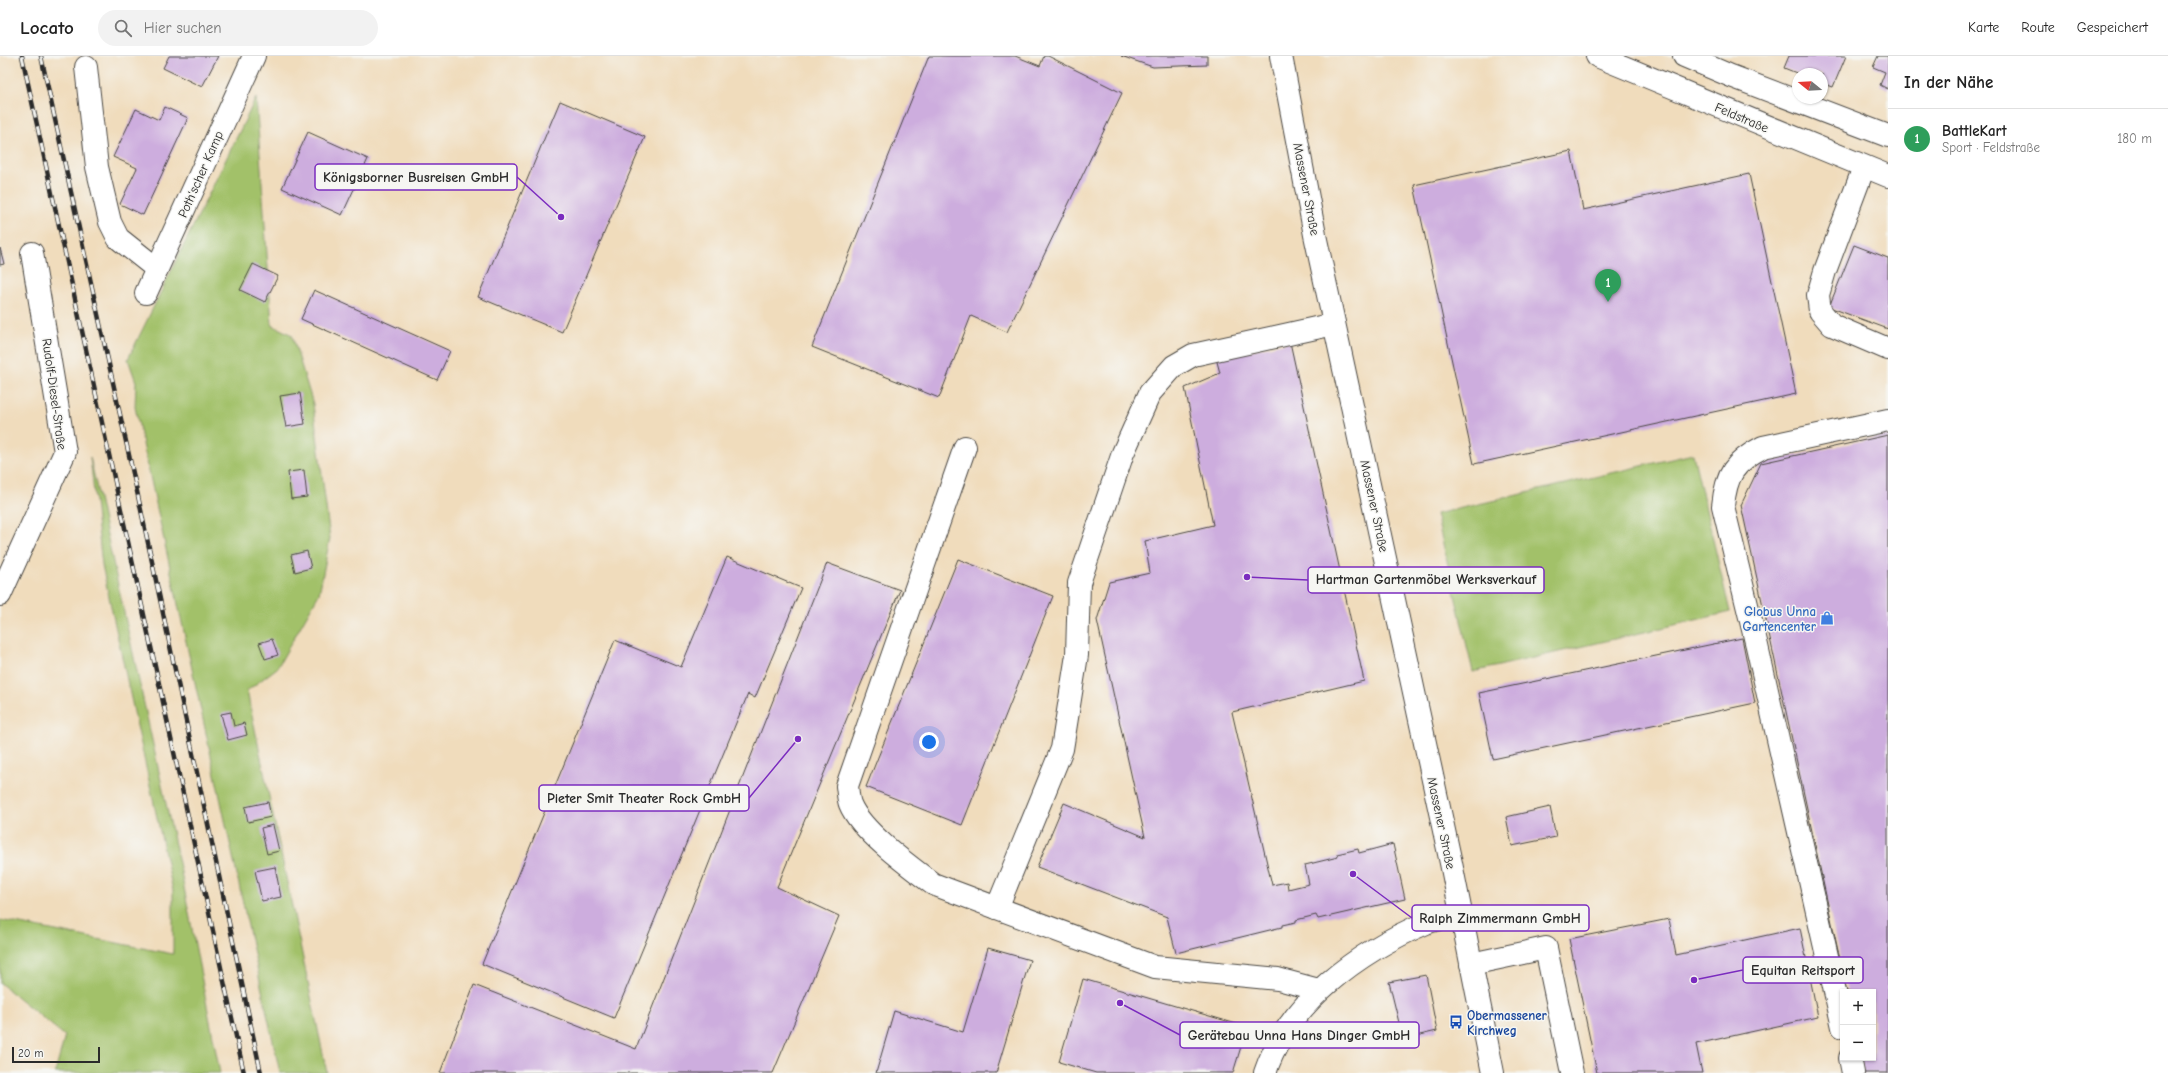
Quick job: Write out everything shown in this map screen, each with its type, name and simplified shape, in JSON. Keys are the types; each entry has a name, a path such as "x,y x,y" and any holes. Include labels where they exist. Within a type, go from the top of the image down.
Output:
{"main road":[{"name":"Poth'scher Kamp","path":"146,293 254,56"},
{"name":"Massener Straße","path":"1281,56 1334,324 1376,509 1462,915 1493,1073"},
{"name":"Feldstraße","path":"1597,56 1888,176"},
{"path":"1684,56 1731,76 1888,136"},
{"path":"86,67 97,167 110,222 118,238 157,269"},
{"path":"1864,167 1825,271 1818,295 1820,311 1832,325 1888,349"},
{"name":"Rudolf-Diesel-Straße","path":"0,594 65,452 32,253"},
{"path":"997,908 1062,749 1077,655 1079,583 1124,453 1150,393 1174,366 1193,355 1334,324"},
{"path":"1843,1025 1757,646 1723,506 1725,486 1733,470 1746,456 1763,447 1888,420"},
{"path":"965,447 847,786 850,804 867,829 933,884 1155,966 1278,979 1319,990"},
{"path":"1265,1073 1286,1028 1319,990 1375,949 1427,923 1462,915"},
{"path":"1471,964 1546,948 1572,1073"},
{"path":"1851,1061 1853,1073"}],"green space":[{"path":"256,98 272,325 292,335 313,404 330,538 319,594 277,668 247,691 327,1073 280,1073 135,407 136,382 128,359"},
{"path":"1693,454 1730,612 1473,672 1436,514"},
{"path":"90,457 181,872 220,1073 55,1073 65,1036 0,983 0,920 173,954 173,891 102,565"}],"building":[{"path":"169,56 218,56 202,87 163,68"},
{"path":"929,56 1015,56 1040,66 1044,56 1048,56 1122,93 1007,332 971,316 939,398 812,347"},
{"path":"1121,56 1207,56 1207,65 1153,67"},
{"path":"1789,56 1846,56 1833,87 1828,85 1828,68 1792,68 1792,71 1784,68"},
{"path":"1878,56 1888,56 1888,89 1880,85 1885,72 1873,67"},
{"path":"560,101 645,137 562,332 478,297"},
{"path":"165,107 188,118 143,215 120,204 137,168 113,157 136,109 159,120"},
{"path":"308,132 368,159 342,215 282,188"},
{"path":"1571,151 1583,210 1749,174 1796,394 1474,464 1414,185"},
{"path":"1854,245 1888,258 1888,329 1829,307"},
{"path":"0,248 4,264 0,265"},
{"path":"253,264 278,276 265,302 240,290"},
{"path":"314,290 450,351 437,380 301,319"},
{"path":"1290,342 1364,681 1232,712 1272,885 1287,882 1288,889 1309,884 1305,865 1338,857 1337,854 1358,849 1359,853 1393,844 1405,899 1318,919 1316,915 1296,920 1296,922 1282,925 1282,927 1176,953 1167,917 1037,867 1064,803 1145,837 1097,620 1109,582 1150,573 1145,541 1213,525 1185,388 1220,373 1216,358"},
{"path":"300,393 305,424 286,427 280,396"},
{"path":"1888,435 1888,1073 1864,1073 1862,1061 1876,1061 1876,989 1846,989 1741,505 1761,463"},
{"path":"304,470 307,497 291,499 288,472"},
{"path":"307,551 311,568 295,572 291,555"},
{"path":"727,557 801,588 755,698 748,694 614,1018 482,964 615,640 681,667"},
{"path":"958,559 1053,596 962,825 866,787"},
{"path":"827,563 900,590 777,887 839,916 773,1073 440,1073 474,985 636,1049"},
{"path":"1742,638 1755,703 1493,759 1479,693"},
{"path":"272,639 278,655 265,659 259,643"},
{"path":"231,712 234,726 244,723 247,735 228,740 221,714"},
{"path":"268,802 271,817 248,822 245,807"},
{"path":"1550,807 1556,837 1512,846 1506,817"},
{"path":"273,825 279,851 267,854 261,828"},
{"path":"275,867 281,897 262,901 255,871"},
{"path":"1669,919 1676,955 1800,928 1818,1017 1696,1044 1702,1073 1597,1073 1569,939"},
{"path":"988,948 1030,960 996,1073 876,1073 894,1011 963,1032"},
{"path":"1426,975 1437,1031 1403,1039 1389,982"},
{"path":"1083,979 1247,1027 1233,1073 1096,1073 1059,1062"}],"railway":[{"path":"22,56 244,1073"},
{"path":"41,56 138,496 261,1073"}],"place":[{"name":"Königsborner Busreisen GmbH","path":"561,217"},
{"name":"BattleKart","path":"1608,302"},
{"name":"Hartman Gartenmöbel Werksverkauf","path":"1247,577"},
{"name":"Globus Unna Gartencenter","path":"1827,618"},
{"name":"Pieter Smit Theater Rock GmbH","path":"798,739"},
{"name":"Ralph Zimmermann GmbH","path":"1353,874"},
{"name":"Equitan Reitsport","path":"1694,980"},
{"name":"Gerätebau Unna Hans Dinger GmbH","path":"1120,1003"},
{"name":"Obermassener Kirchweg","path":"1456,1022"}]}
